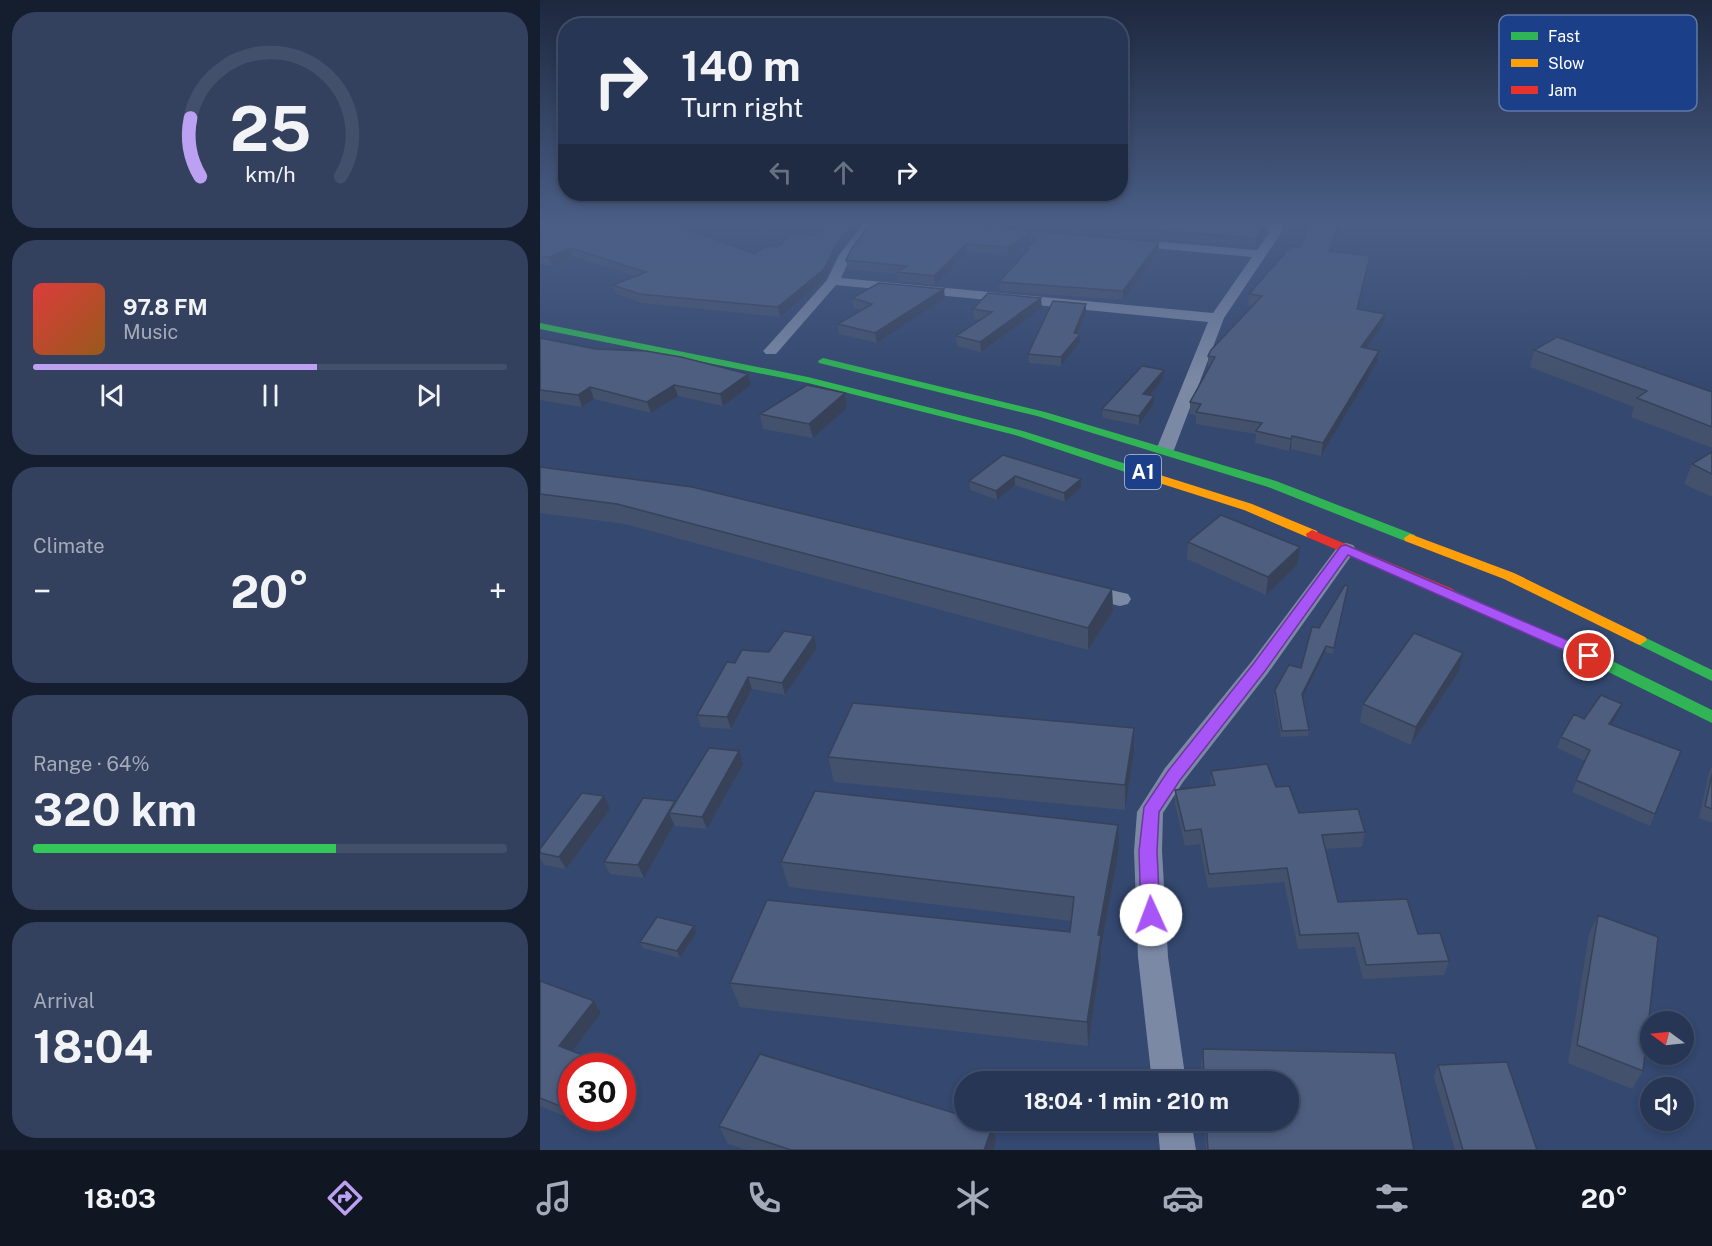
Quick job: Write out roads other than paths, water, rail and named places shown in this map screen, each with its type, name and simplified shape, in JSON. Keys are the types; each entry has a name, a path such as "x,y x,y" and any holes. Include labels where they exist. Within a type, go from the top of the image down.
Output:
{"highway":[{"name":"A1","path":"540,326 808,380 1019,433 1248,507 1589,656 1712,717"},
{"path":"766,350 788,354"},
{"name":"A1","path":"807,358 1041,414 1272,484 1509,576 1712,676"}],"street":[{"path":"766,350 833,281 835,276"},
{"path":"1165,450 1217,318 1247,276"},
{"path":"833,281 1217,318"},
{"path":"1168,1071 1153,957 1148,851 1150,812 1174,775 1260,667 1346,549"},
{"path":"1061,585 1119,599"},
{"path":"1175,1131 1178,1150"}]}
